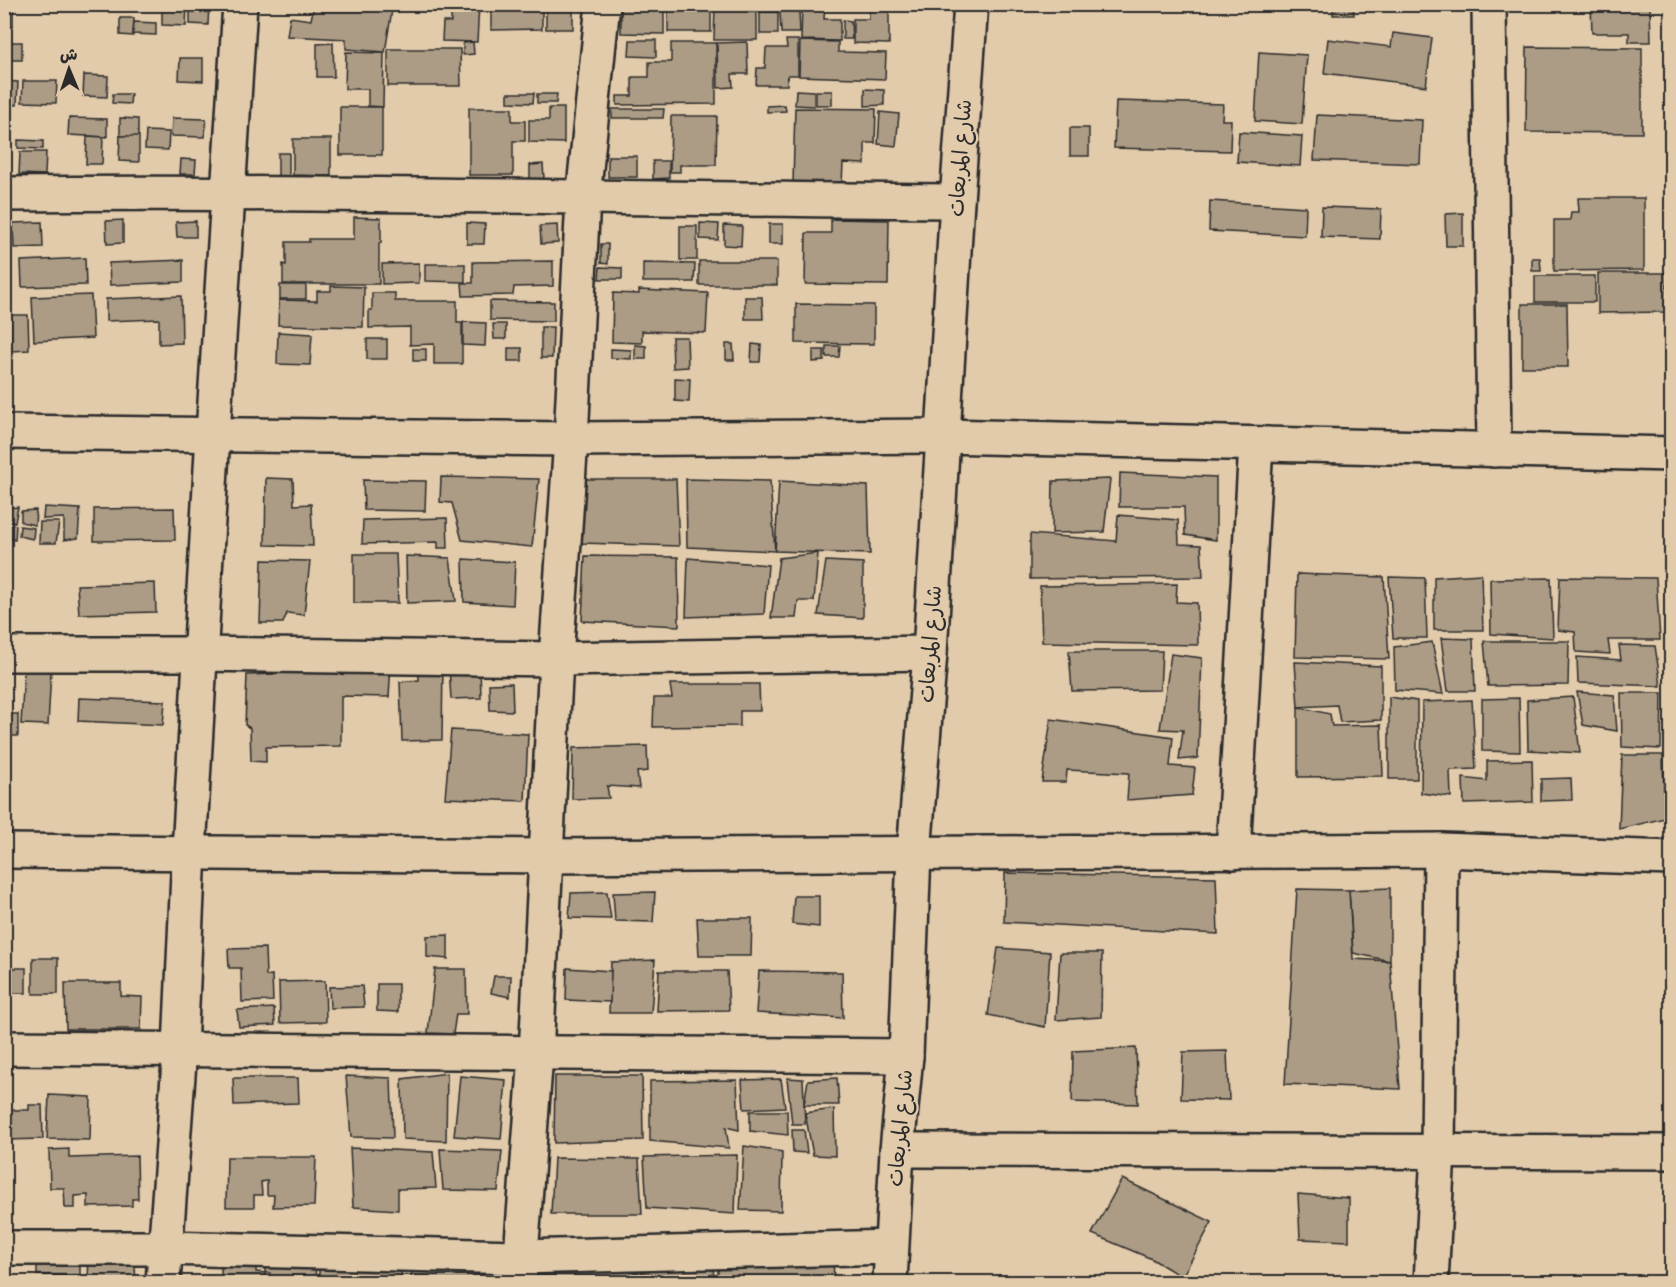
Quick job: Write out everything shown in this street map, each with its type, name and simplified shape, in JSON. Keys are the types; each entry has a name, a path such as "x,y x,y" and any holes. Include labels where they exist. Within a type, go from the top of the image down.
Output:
{"street":[{"path":"163,1282 180,1048 200,654 240,4"},
{"path":"519,1270 536,1054 545,855 571,439 583,198 603,4"},
{"name":"شارع المربعات","path":"890,1282 897,1150 906,1056 914,853 930,653 971,4"},
{"path":"1489,4 1494,450"},
{"path":"4,194 229,192 957,201"},
{"path":"4,432 571,439 942,436 1671,454"},
{"path":"1233,852 1256,444"},
{"path":"4,654 556,659 930,653"},
{"path":"1431,1282 1438,1152 1441,850"},
{"path":"4,851 545,855 1441,850 1671,858"},
{"path":"4,1048 906,1056"},
{"path":"897,1150 1671,1152"},
{"path":"4,1248 164,1248 519,1270 891,1247"}],"building":[{"path":"4,4 13,4 13,25 4,25"},
{"path":"51,4 76,4 76,7"},
{"path":"162,4 187,4 186,26 162,25"},
{"path":"190,4 209,4 208,25 190,24"},
{"path":"314,4 393,4 385,52 346,49 346,39 287,36 290,17 311,20"},
{"path":"451,4 479,4 477,42 442,41 443,22 451,22"},
{"path":"491,4 531,4 531,7 542,8 542,29 491,30"},
{"path":"621,4 664,4 664,34 621,33"},
{"path":"715,4 733,4 733,11 757,11 757,40 714,40"},
{"path":"802,4 825,4 824,19 840,19 840,41 801,40"},
{"path":"1333,4 1353,4 1354,15 1333,15"},
{"path":"1591,4 1650,4 1651,42 1629,42 1629,33 1592,33"},
{"path":"869,6 889,7 889,44 853,43 853,19 869,19"},
{"path":"546,8 573,8 573,29 546,29"},
{"path":"668,10 711,10 711,32 668,32"},
{"path":"780,11 799,11 800,33 781,33"},
{"path":"760,12 778,12 778,34 760,34"},
{"path":"120,18 134,18 133,36 120,35"},
{"path":"843,20 851,21 852,39 843,39"},
{"path":"134,22 156,23 156,35 133,34"},
{"path":"1393,33 1432,38 1426,86 1324,73 1328,39 1391,47"},
{"path":"630,40 656,40 656,57 629,56"},
{"path":"786,40 798,40 798,75 788,75 787,85 756,85 757,68 765,68 766,48 787,48"},
{"path":"800,41 838,42 838,52 886,53 885,79 799,76"},
{"path":"4,42 22,42 22,60 4,60"},
{"path":"473,42 474,54 463,55 463,43"},
{"path":"747,42 748,74 732,74 733,87 718,88 717,43"},
{"path":"333,43 334,77 317,77 317,44"},
{"path":"671,43 716,43 716,104 617,105 617,96 632,96 632,77 649,77 649,62 671,62"},
{"path":"1527,47 1642,48 1642,133 1526,132"},
{"path":"388,49 460,49 461,86 388,86"},
{"path":"346,52 384,53 383,107 368,106 368,89 345,89"},
{"path":"1259,52 1307,55 1302,124 1255,121"},
{"path":"180,58 203,58 203,81 179,80"},
{"path":"84,75 108,76 107,97 83,96"},
{"path":"4,81 18,82 17,105 4,104"},
{"path":"23,81 57,81 56,103 22,102"},
{"path":"865,89 884,90 884,105 865,106"},
{"path":"796,90 814,91 814,106 795,105"},
{"path":"816,91 832,91 832,105 816,105"},
{"path":"508,93 534,93 533,103 508,102"},
{"path":"113,94 131,94 130,104 112,103"},
{"path":"537,94 557,94 556,103 537,103"},
{"path":"1116,101 1223,104 1222,120 1231,120 1230,151 1114,148"},
{"path":"785,105 786,111 767,112 767,106"},
{"path":"340,107 382,107 382,155 340,155"},
{"path":"469,108 512,108 512,121 525,121 525,141 513,141 513,175 469,175"},
{"path":"549,108 564,108 564,143 529,142 529,120 549,120"},
{"path":"795,108 876,109 875,143 865,143 865,164 843,163 842,184 793,183"},
{"path":"612,109 664,109 663,118 612,118"},
{"path":"880,112 899,114 896,146 878,144"},
{"path":"1317,115 1422,120 1420,164 1314,160"},
{"path":"671,116 717,116 716,165 680,165 680,172 670,172"},
{"path":"69,118 107,119 107,137 68,135"},
{"path":"120,118 138,119 138,137 120,136"},
{"path":"172,118 206,119 205,137 171,136"},
{"path":"1070,128 1089,128 1089,156 1070,156"},
{"path":"146,131 169,132 168,150 145,149"},
{"path":"1239,132 1302,136 1300,166 1237,162"},
{"path":"87,136 103,137 102,164 86,164"},
{"path":"120,136 139,136 139,162 119,161"},
{"path":"293,139 331,139 331,176 293,175"},
{"path":"18,140 43,141 43,149 18,148"},
{"path":"20,152 46,152 45,175 19,174"},
{"path":"278,153 289,153 289,177 278,176"},
{"path":"608,156 637,156 637,177 608,177"},
{"path":"181,159 196,160 195,174 180,174"},
{"path":"653,161 669,161 669,178 653,179"},
{"path":"543,164 544,179 530,179 530,165"},
{"path":"1578,198 1644,198 1644,270 1554,271 1554,220 1570,220 1571,212 1579,212"},
{"path":"1210,201 1306,207 1305,236 1209,231"},
{"path":"1322,207 1381,209 1380,239 1321,237"},
{"path":"1463,213 1463,246 1446,246 1445,214"},
{"path":"354,217 381,218 379,284 283,284 286,242 309,242 309,239 354,239"},
{"path":"831,219 889,220 888,285 805,284 806,233 831,233"},
{"path":"123,220 123,243 107,244 106,221"},
{"path":"196,221 196,237 177,237 176,222"},
{"path":"42,222 43,247 14,248 13,223"},
{"path":"467,223 485,224 484,244 467,244"},
{"path":"700,223 719,224 718,240 700,239"},
{"path":"769,224 783,224 783,244 769,244"},
{"path":"557,225 558,243 541,244 540,226"},
{"path":"724,225 742,226 741,246 724,245"},
{"path":"680,226 697,226 697,260 680,260"},
{"path":"4,244 7,244 8,281 4,282"},
{"path":"601,244 608,244 608,264 601,263"},
{"path":"85,258 86,285 22,287 21,261"},
{"path":"1532,258 1540,258 1541,271 1532,271"},
{"path":"183,260 183,282 110,285 109,263"},
{"path":"553,261 553,286 514,287 513,295 463,296 462,283 473,283 473,262"},
{"path":"699,261 777,261 777,285 699,285"},
{"path":"419,263 419,283 382,284 382,264"},
{"path":"643,263 695,264 694,282 643,282"},
{"path":"425,264 465,264 465,282 425,281"},
{"path":"600,267 622,268 622,279 599,279"},
{"path":"1598,273 1667,273 1667,312 1598,313"},
{"path":"1535,276 1595,276 1595,302 1535,302"},
{"path":"280,285 306,285 306,299 280,299"},
{"path":"331,286 364,287 363,327 278,325 279,300 317,301 317,291 331,291"},
{"path":"639,290 708,293 706,333 642,331 642,343 612,342 613,293 639,294"},
{"path":"372,293 395,293 395,301 457,301 457,323 462,323 462,364 434,364 434,344 410,345 410,327 369,328"},
{"path":"91,295 93,338 34,341 32,297"},
{"path":"181,296 182,343 159,344 159,319 106,321 106,299"},
{"path":"5,297 6,324 4,324"},
{"path":"745,297 762,297 763,319 745,319"},
{"path":"490,301 554,302 554,321 490,320"},
{"path":"796,304 874,305 874,344 796,343"},
{"path":"1522,304 1567,304 1568,367 1522,367"},
{"path":"10,315 28,315 29,350 11,351"},
{"path":"463,322 486,323 485,346 463,345"},
{"path":"493,324 506,324 506,339 494,339"},
{"path":"541,327 553,327 552,358 541,358"},
{"path":"278,332 312,334 310,365 277,364"},
{"path":"672,337 687,337 688,367 673,368"},
{"path":"367,339 387,339 387,359 367,359"},
{"path":"726,344 733,344 734,360 726,360"},
{"path":"752,344 761,345 760,362 751,362"},
{"path":"635,345 646,346 646,359 635,359"},
{"path":"826,346 840,346 839,357 826,357"},
{"path":"508,348 522,348 522,361 508,361"},
{"path":"413,349 426,349 426,361 413,361"},
{"path":"611,349 631,350 631,359 611,358"},
{"path":"813,350 824,350 824,361 813,362"},
{"path":"675,378 690,379 689,402 675,401"},
{"path":"1120,473 1216,477 1216,540 1185,535 1184,507 1119,507"},
{"path":"441,477 539,479 532,547 462,540 452,503 440,502"},
{"path":"266,478 293,479 294,505 311,504 313,546 265,545"},
{"path":"580,479 676,479 679,546 581,543"},
{"path":"686,479 770,481 775,551 687,547"},
{"path":"1110,479 1104,532 1052,533 1053,481"},
{"path":"363,480 426,481 425,511 364,510"},
{"path":"779,481 868,486 870,554 775,551"},
{"path":"18,507 15,522 4,523 4,508"},
{"path":"44,507 80,509 78,538 64,540 64,518 43,519"},
{"path":"174,508 175,540 94,541 94,509"},
{"path":"36,510 35,525 21,522 21,511"},
{"path":"1118,515 1178,520 1179,544 1201,545 1203,577 1030,579 1030,534 1116,541"},
{"path":"447,518 448,548 438,548 438,542 362,544 363,520"},
{"path":"40,522 59,522 56,543 39,543"},
{"path":"16,525 15,540 4,537 4,526"},
{"path":"20,526 34,528 33,539 19,536"},
{"path":"818,553 814,601 798,601 796,618 771,618 779,558"},
{"path":"354,554 396,554 398,603 354,603"},
{"path":"406,556 450,558 456,601 407,603"},
{"path":"585,556 678,557 679,626 582,621"},
{"path":"688,558 768,565 764,614 686,617"},
{"path":"463,559 515,562 513,605 464,602"},
{"path":"262,560 310,561 304,615 287,613 283,623 260,623"},
{"path":"826,561 863,563 863,618 818,615"},
{"path":"1297,574 1384,577 1389,659 1295,657"},
{"path":"1481,574 1483,630 1434,630 1434,577"},
{"path":"1389,577 1425,578 1427,638 1393,638"},
{"path":"1560,577 1656,578 1660,640 1608,640 1610,654 1576,652 1575,632 1558,630"},
{"path":"1551,578 1553,638 1491,634 1490,579"},
{"path":"155,583 156,612 79,614 77,585"},
{"path":"1177,584 1176,602 1197,603 1198,645 1042,642 1040,586"},
{"path":"1441,638 1473,639 1475,691 1448,691"},
{"path":"1484,641 1569,641 1568,685 1488,686"},
{"path":"1432,642 1443,694 1395,690 1394,647"},
{"path":"1619,645 1655,646 1661,686 1578,683 1577,657 1621,660"},
{"path":"1069,651 1162,651 1160,690 1072,691"},
{"path":"1171,654 1202,658 1198,758 1179,760 1183,730 1160,729"},
{"path":"419,661 443,661 442,740 402,741 400,682 419,680"},
{"path":"1295,662 1381,666 1381,720 1340,722 1337,705 1298,707"},
{"path":"391,664 389,697 341,696 341,746 266,747 266,762 251,761 250,728 245,725 247,675"},
{"path":"449,667 480,667 481,698 451,699"},
{"path":"24,670 51,670 48,725 21,724"},
{"path":"512,683 513,711 490,710 489,684"},
{"path":"670,684 759,684 760,711 740,711 740,726 653,727 654,698 672,698"},
{"path":"1577,692 1614,695 1617,731 1583,725"},
{"path":"1621,693 1662,693 1661,749 1622,747"},
{"path":"1389,697 1417,701 1417,779 1389,779"},
{"path":"1573,697 1580,753 1528,750 1527,700"},
{"path":"79,698 165,701 163,725 78,721"},
{"path":"1519,698 1520,752 1482,751 1482,699"},
{"path":"1472,700 1476,769 1450,770 1451,797 1421,793 1422,702"},
{"path":"1298,707 1330,714 1332,726 1381,725 1383,776 1298,777"},
{"path":"4,714 18,714 18,736 4,736"},
{"path":"1051,719 1173,737 1170,766 1195,768 1192,795 1127,800 1129,773 1067,770 1066,782 1042,782"},
{"path":"451,730 528,734 525,801 445,798"},
{"path":"647,746 648,771 637,772 639,788 607,786 609,798 572,799 573,748"},
{"path":"1622,755 1663,755 1665,818 1619,829"},
{"path":"1532,760 1533,802 1464,804 1463,778 1487,781 1487,761"},
{"path":"1571,778 1572,800 1541,801 1541,779"},
{"path":"1005,873 1216,877 1218,934 1004,922"},
{"path":"1390,888 1390,961 1353,953 1349,890"},
{"path":"1297,889 1349,890 1353,959 1390,961 1400,1089 1285,1084"},
{"path":"607,892 611,919 569,918 571,893"},
{"path":"655,892 653,922 615,921 613,893"},
{"path":"794,896 819,896 819,927 792,924"},
{"path":"697,918 752,918 751,956 699,956"},
{"path":"448,935 448,959 427,957 427,936"},
{"path":"265,948 266,976 272,975 273,1001 242,1002 241,968 229,968 228,949"},
{"path":"998,948 1050,952 1045,1027 988,1015"},
{"path":"1060,953 1102,953 1101,1017 1056,1020"},
{"path":"33,958 58,958 58,994 33,994"},
{"path":"655,960 651,1013 609,1013 611,962"},
{"path":"4,968 26,968 26,993 4,993"},
{"path":"567,968 611,971 610,1002 566,1000"},
{"path":"435,969 466,969 467,1014 456,1014 453,1034 428,1033"},
{"path":"1667,969 1672,969 1672,991 1667,991"},
{"path":"659,971 727,971 729,1010 657,1011"},
{"path":"759,971 842,972 843,1018 756,1013"},
{"path":"494,976 511,976 510,997 491,993"},
{"path":"325,981 326,1022 280,1023 279,982"},
{"path":"65,983 121,983 121,996 142,997 141,1029 66,1029"},
{"path":"377,984 398,984 398,1012 377,1011"},
{"path":"362,986 364,1007 330,1008 329,987"},
{"path":"274,1008 275,1025 239,1027 237,1010"},
{"path":"1136,1048 1138,1104 1072,1102 1073,1051"},
{"path":"1227,1051 1229,1100 1181,1099 1183,1052"},
{"path":"447,1073 446,1141 403,1139 402,1079"},
{"path":"346,1076 391,1078 393,1138 351,1137"},
{"path":"460,1076 506,1080 501,1139 454,1136"},
{"path":"555,1076 642,1076 643,1140 554,1143"},
{"path":"233,1078 298,1078 299,1103 234,1105"},
{"path":"787,1078 803,1079 805,1124 792,1124"},
{"path":"837,1078 839,1105 804,1105 808,1080"},
{"path":"781,1079 785,1107 744,1109 742,1080"},
{"path":"737,1080 739,1130 726,1127 729,1148 650,1141 650,1081"},
{"path":"49,1095 91,1097 90,1140 47,1139"},
{"path":"29,1105 42,1105 43,1139 4,1140 4,1110 29,1110"},
{"path":"834,1109 835,1156 813,1155 805,1113"},
{"path":"750,1111 787,1111 788,1135 750,1131"},
{"path":"792,1130 804,1130 807,1153 793,1152"},
{"path":"744,1146 782,1152 781,1211 740,1210"},
{"path":"350,1148 433,1152 436,1188 398,1189 398,1210 353,1207"},
{"path":"69,1149 69,1158 137,1156 138,1199 132,1199 132,1206 88,1207 88,1195 75,1196 75,1208 65,1208 64,1188 50,1188 49,1150"},
{"path":"440,1149 502,1151 498,1191 443,1190"},
{"path":"737,1155 735,1214 647,1208 644,1157"},
{"path":"227,1157 316,1157 314,1206 273,1207 274,1195 267,1195 267,1181 261,1182 262,1195 254,1195 254,1207 226,1207"},
{"path":"554,1158 639,1159 642,1214 551,1214"},
{"path":"1122,1179 1212,1222 1182,1277 1152,1259 1092,1234"},
{"path":"1298,1194 1349,1198 1349,1241 1300,1239"},
{"path":"134,1252 136,1282 88,1282 89,1254"},
{"path":"37,1254 80,1254 80,1275 37,1275"},
{"path":"221,1256 256,1258 256,1272 265,1273 265,1282 221,1282"},
{"path":"319,1256 402,1260 401,1282 319,1282"},
{"path":"833,1256 834,1282 718,1282 718,1262"},
{"path":"265,1258 316,1260 315,1282 270,1282 270,1273 265,1273"},
{"path":"638,1262 637,1282 543,1282 543,1265"},
{"path":"643,1263 713,1263 714,1282 642,1282"},
{"path":"413,1265 495,1271 494,1282 410,1282"}]}
